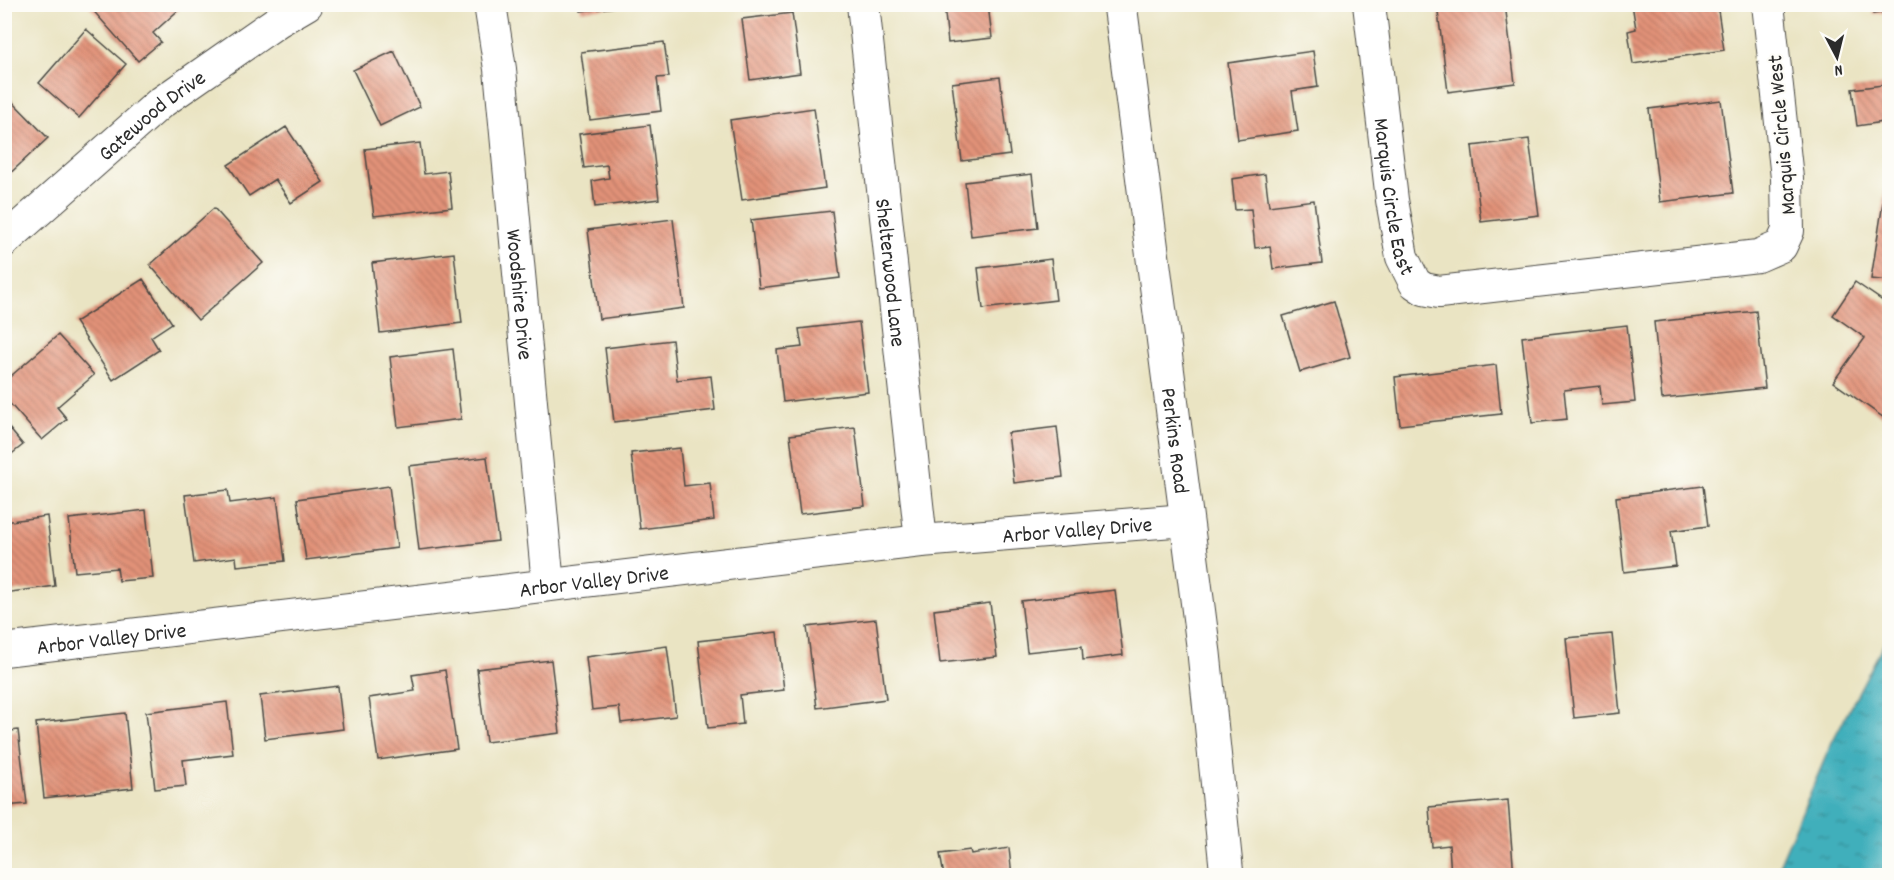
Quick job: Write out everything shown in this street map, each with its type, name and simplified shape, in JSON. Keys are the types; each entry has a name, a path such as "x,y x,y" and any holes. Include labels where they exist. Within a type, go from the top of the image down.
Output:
{"main road":[{"name":"Perkins Road","path":"1120,4 1204,653 1227,876"}],"street":[{"name":"Gatewood Drive","path":"4,241 159,104 278,21 307,4"},
{"name":"Woodshire Drive","path":"490,4 501,81 548,585"},
{"name":"Shelterwood Lane","path":"863,4 921,541"},
{"name":"Marquis Circle East","path":"1370,4 1392,200 1402,257 1415,283 1424,289 1439,292 1585,275"},
{"name":"Marquis Circle West","path":"1585,275 1758,256 1781,246 1788,231 1787,178 1768,4"},
{"name":"Arbor Valley Drive","path":"4,650 921,541 1186,520"}],"water":[{"path":"1889,634 1889,875 1775,875 1832,742"}],"building":[{"path":"92,4 185,4 153,33 161,42 138,61 89,6"},
{"path":"580,4 625,4 625,6 581,11"},
{"path":"944,4 988,4 992,38 948,43"},
{"path":"1437,4 1505,4 1515,83 1448,92"},
{"path":"1632,4 1717,4 1724,50 1633,64 1628,31 1636,29"},
{"path":"1872,4 1890,4 1890,12 1873,14"},
{"path":"792,13 800,73 750,80 742,19"},
{"path":"86,29 126,64 79,118 39,83"},
{"path":"664,42 669,77 657,78 661,111 590,120 581,52"},
{"path":"394,51 420,107 380,126 353,70"},
{"path":"1313,51 1318,87 1292,91 1298,131 1238,140 1228,63"},
{"path":"1000,77 1010,155 962,161 952,83"},
{"path":"1890,84 1890,121 1857,126 1852,89"},
{"path":"4,93 48,138 4,179"},
{"path":"1721,100 1733,193 1660,202 1649,109"},
{"path":"814,108 825,188 742,200 730,120"},
{"path":"650,125 659,199 595,207 592,181 609,178 607,165 584,168 579,134"},
{"path":"286,127 323,182 291,203 275,179 249,196 228,165"},
{"path":"1529,139 1539,215 1481,222 1472,146"},
{"path":"420,143 424,174 448,171 452,207 374,216 365,149"},
{"path":"1032,174 1038,228 971,236 965,182"},
{"path":"1265,174 1269,206 1314,200 1322,263 1273,269 1270,246 1255,248 1251,209 1235,210 1232,179"},
{"path":"1887,177 1890,178 1890,281 1871,279"},
{"path":"214,208 263,263 198,320 150,265"},
{"path":"832,211 840,278 759,288 751,220"},
{"path":"673,219 684,308 599,319 588,230"},
{"path":"454,253 462,323 380,333 372,263"},
{"path":"1051,259 1056,300 983,309 978,268"},
{"path":"143,279 172,323 151,337 159,350 113,380 75,322"},
{"path":"1855,282 1890,306 1890,422 1833,382 1865,338 1833,315"},
{"path":"1334,301 1350,357 1300,372 1283,316"},
{"path":"1756,311 1765,388 1662,399 1654,322"},
{"path":"859,322 868,392 783,402 777,350 802,347 799,329"},
{"path":"1627,325 1635,402 1602,405 1600,386 1564,390 1567,419 1532,423 1522,337"},
{"path":"58,335 94,375 57,407 67,419 42,440 4,397 4,382"},
{"path":"672,340 677,380 711,376 715,410 614,422 605,348"},
{"path":"453,349 461,419 398,427 390,357"},
{"path":"1496,365 1501,414 1400,425 1395,377"},
{"path":"4,422 23,445 4,460"},
{"path":"855,427 865,506 800,514 790,435"},
{"path":"1057,427 1063,477 1014,483 1008,433"},
{"path":"680,448 684,486 710,483 714,520 640,529 631,453"},
{"path":"487,457 498,541 419,550 409,466"},
{"path":"389,486 397,548 306,560 297,499"},
{"path":"1703,486 1708,526 1671,531 1676,566 1624,572 1616,497"},
{"path":"228,490 230,503 277,497 285,561 237,566 236,557 194,563 185,495"},
{"path":"146,510 153,578 119,581 117,568 75,572 69,519"},
{"path":"47,516 55,586 4,593 4,522"},
{"path":"1115,590 1123,655 1083,660 1082,646 1027,652 1021,601"},
{"path":"990,603 997,657 940,663 934,610"},
{"path":"876,619 886,699 817,708 807,627"},
{"path":"777,632 784,690 740,695 743,724 708,728 698,641"},
{"path":"1612,634 1620,713 1574,718 1566,638"},
{"path":"667,646 676,716 621,723 619,707 592,710 586,657"},
{"path":"551,660 560,733 486,742 477,669"},
{"path":"445,670 457,749 378,760 369,698 415,691 412,675"},
{"path":"338,686 343,729 265,739 260,696"},
{"path":"227,702 233,754 183,760 186,786 155,789 146,712"},
{"path":"125,713 133,788 44,798 36,723"},
{"path":"18,730 27,804 4,806 4,732"},
{"path":"1508,800 1514,876 1451,876 1449,845 1432,847 1429,807"},
{"path":"1009,848 1012,876 944,876 940,854 970,850 971,854"}]}
